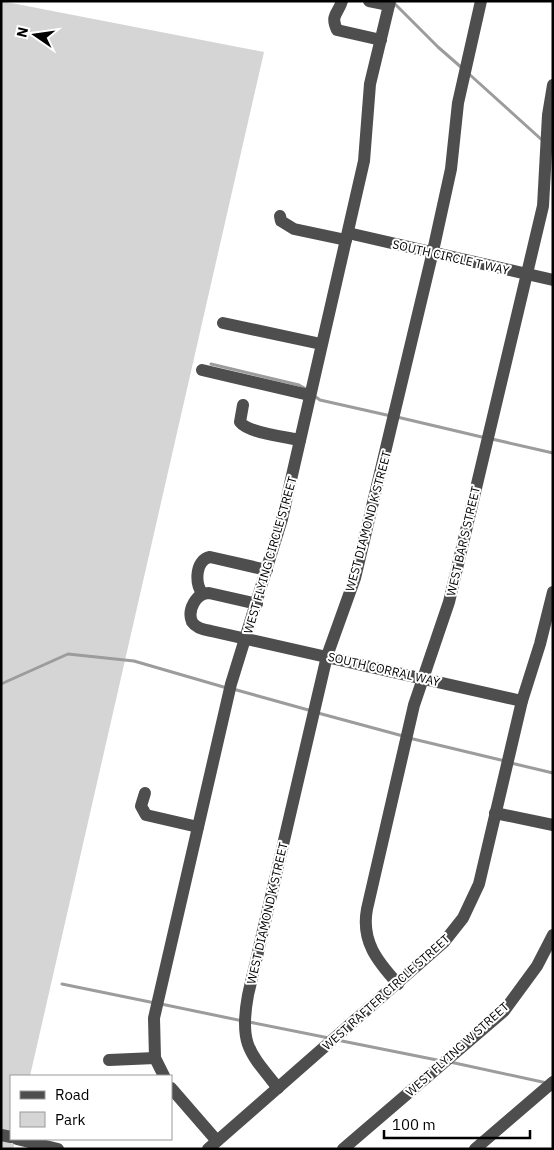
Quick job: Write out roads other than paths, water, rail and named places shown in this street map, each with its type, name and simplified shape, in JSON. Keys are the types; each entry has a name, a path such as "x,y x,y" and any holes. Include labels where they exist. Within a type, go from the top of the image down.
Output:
{"street":[{"path":"342,1 336,12 334,22 337,30 381,40"},
{"path":"369,1 389,3"},
{"name":"WEST DIAMOND K STREET","path":"278,1088 254,1057 246,1042 244,1018 326,656 355,578 433,252 451,169 458,103 481,1"},
{"name":"WEST FLYING CIRCLE STREET","path":"164,1075 155,1058 154,1018 231,684 282,520 364,160 370,84 389,3"},
{"name":"WEST BAR S STREET","path":"398,984 375,957 368,938 365,921 414,705 449,602 542,206 548,115 553,85"},
{"name":"SOUTH CIRCLE T WAY","path":"280,216 281,221 294,229 433,252 553,280"},
{"path":"223,323 321,344"},
{"path":"202,370 309,395"},
{"path":"243,404 240,422 243,426 272,435 300,440"},
{"path":"257,604 202,593 197,580 200,563 210,557 267,570"},
{"name":"WEST RAFTER CIRCLE STREET","path":"213,1145 398,984 444,942 463,918 479,884 522,701 540,644 553,592"},
{"name":"SOUTH CORRAL WAY","path":"202,593 196,598 191,616 192,622 196,626 206,630 522,701"},
{"path":"145,792 141,806 146,815 198,827"},
{"path":"495,813 553,825"},
{"name":"WEST FLYING W STREET","path":"343,1149 504,1010 537,966 553,935"},
{"path":"109,1060 155,1058"},
{"path":"475,1149 553,1082"},
{"path":"172,1089 213,1145"},
{"path":"20,1140 37,1146 58,1149"}],"waterway":[{"path":"393,2 462,68"},
{"path":"469,74 542,140"},
{"path":"211,364 299,385 306,389"},
{"path":"313,395 320,400 391,416"},
{"path":"397,417 486,438"},
{"path":"492,439 553,453"},
{"path":"1,684 68,654 134,661 227,688"},
{"path":"233,689 312,711"},
{"path":"318,713 403,736"},
{"path":"409,738 505,761"},
{"path":"511,763 553,773"},
{"path":"62,984 155,1003"},
{"path":"161,1004 243,1021"},
{"path":"249,1022 329,1038"},
{"path":"337,1040 442,1061"},
{"path":"450,1062 547,1083"}]}
